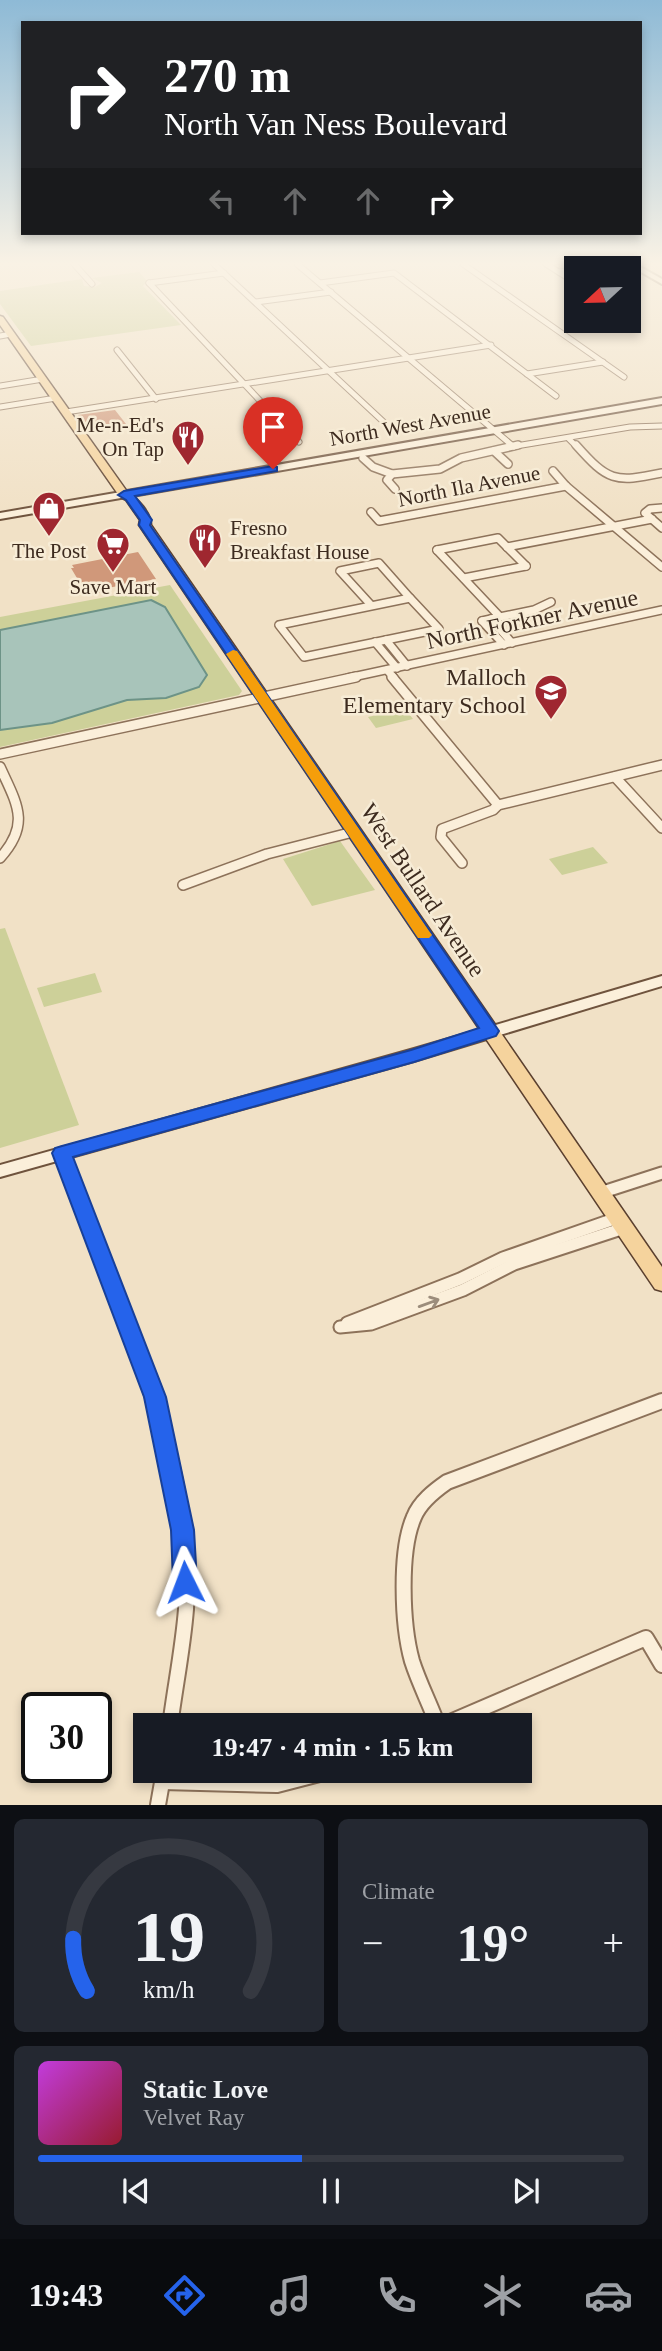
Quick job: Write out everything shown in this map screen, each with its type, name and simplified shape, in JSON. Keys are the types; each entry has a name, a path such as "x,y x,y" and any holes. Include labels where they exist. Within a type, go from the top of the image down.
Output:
{"main road":[{"name":"West Bullard Avenue","path":"18,348 43,379 122,492 120,499 135,522 145,525 662,1283"},
{"name":"North West Avenue","path":"0,509 292,466 490,428 662,399"},
{"name":"North West Avenue","path":"0,516 396,441 490,428"},
{"path":"292,466 298,461 396,441"},
{"path":"0,1171 414,1055 662,981"}],"street":[{"path":"210,348 299,442"},
{"path":"305,348 389,428"},
{"path":"398,348 514,447"},
{"path":"66,412 471,348"},
{"path":"495,348 556,396"},
{"path":"583,348 624,377"},
{"path":"117,350 156,398"},
{"path":"527,374 603,362"},
{"path":"0,386 43,379"},
{"path":"0,407 56,398"},
{"path":"363,458 373,467 392,474 440,469 461,458 514,447 630,427 662,426"},
{"path":"569,439 586,454 597,471 613,477 636,478 662,473"},
{"path":"494,451 508,464"},
{"path":"553,471 566,486 662,567"},
{"path":"392,474 387,480 395,489"},
{"name":"North Ila Avenue","path":"371,512 379,521 566,486"},
{"path":"662,508 646,511 662,528"},
{"path":"507,547 652,519"},
{"path":"464,579 526,566 498,538 437,550 464,579 508,644"},
{"path":"370,606 340,570 379,563 410,597 439,629 304,657 279,625 370,606 410,597"},
{"path":"491,619 534,610 551,602"},
{"path":"657,611 662,621"},
{"name":"North Forkner Avenue","path":"0,754 657,611"},
{"path":"386,640 408,666"},
{"path":"376,642 397,668"},
{"path":"387,670 498,805"},
{"path":"462,863 441,837 442,829 493,810 498,805 662,765"},
{"path":"0,767 17,807 21,829 15,843 0,859"},
{"path":"615,778 662,828"},
{"path":"183,885 267,854 353,832"},
{"path":"62,1153 155,1397 183,1530 186,1608 172,1713"},
{"path":"600,1193 662,1173"},
{"path":"400,1307 498,1271 528,1254 620,1223"},
{"path":"434,1713 411,1658 407,1625 406,1536 413,1516 427,1496 447,1482 662,1401"},
{"path":"470,1713 646,1638 662,1665"},
{"path":"158,1805 162,1783"},
{"path":"248,1783 285,1783"}],"green space":[{"path":"170,585 242,691 239,695 0,747 0,617"},
{"path":"405,709 413,719 376,728 368,717"},
{"path":"340,841 375,890 312,906 283,859"},
{"path":"593,847 608,863 562,875 549,859"},
{"path":"5,928 79,1125 0,1148 0,929"},
{"path":"95,973 102,992 44,1007 37,988"}],"water":[{"path":"151,600 165,607 207,675 199,687 166,698 127,700 52,723 0,730 0,630"}],"building":[{"path":"115,410 126,424 88,430 78,415"},
{"name":"Save Mart","path":"138,552 156,579 102,589 104,592 87,595 71,568 74,568 72,565"}],"slow traffic":[{"path":"233,654 424,935"}],"place":[{"name":"Me-n-Ed's On Tap","path":"188,467"},
{"name":"The Post","path":"49,538"},
{"name":"Fresno Breakfast House","path":"205,570"},
{"name":"Save Mart","path":"113,574"},
{"name":"Malloch Elementary School","path":"551,721"}],"route":[{"path":"185,1582 183,1530 155,1397 62,1153 414,1055 490,1031 261,698 145,525 146,520 130,498 124,495 273,469"}]}
